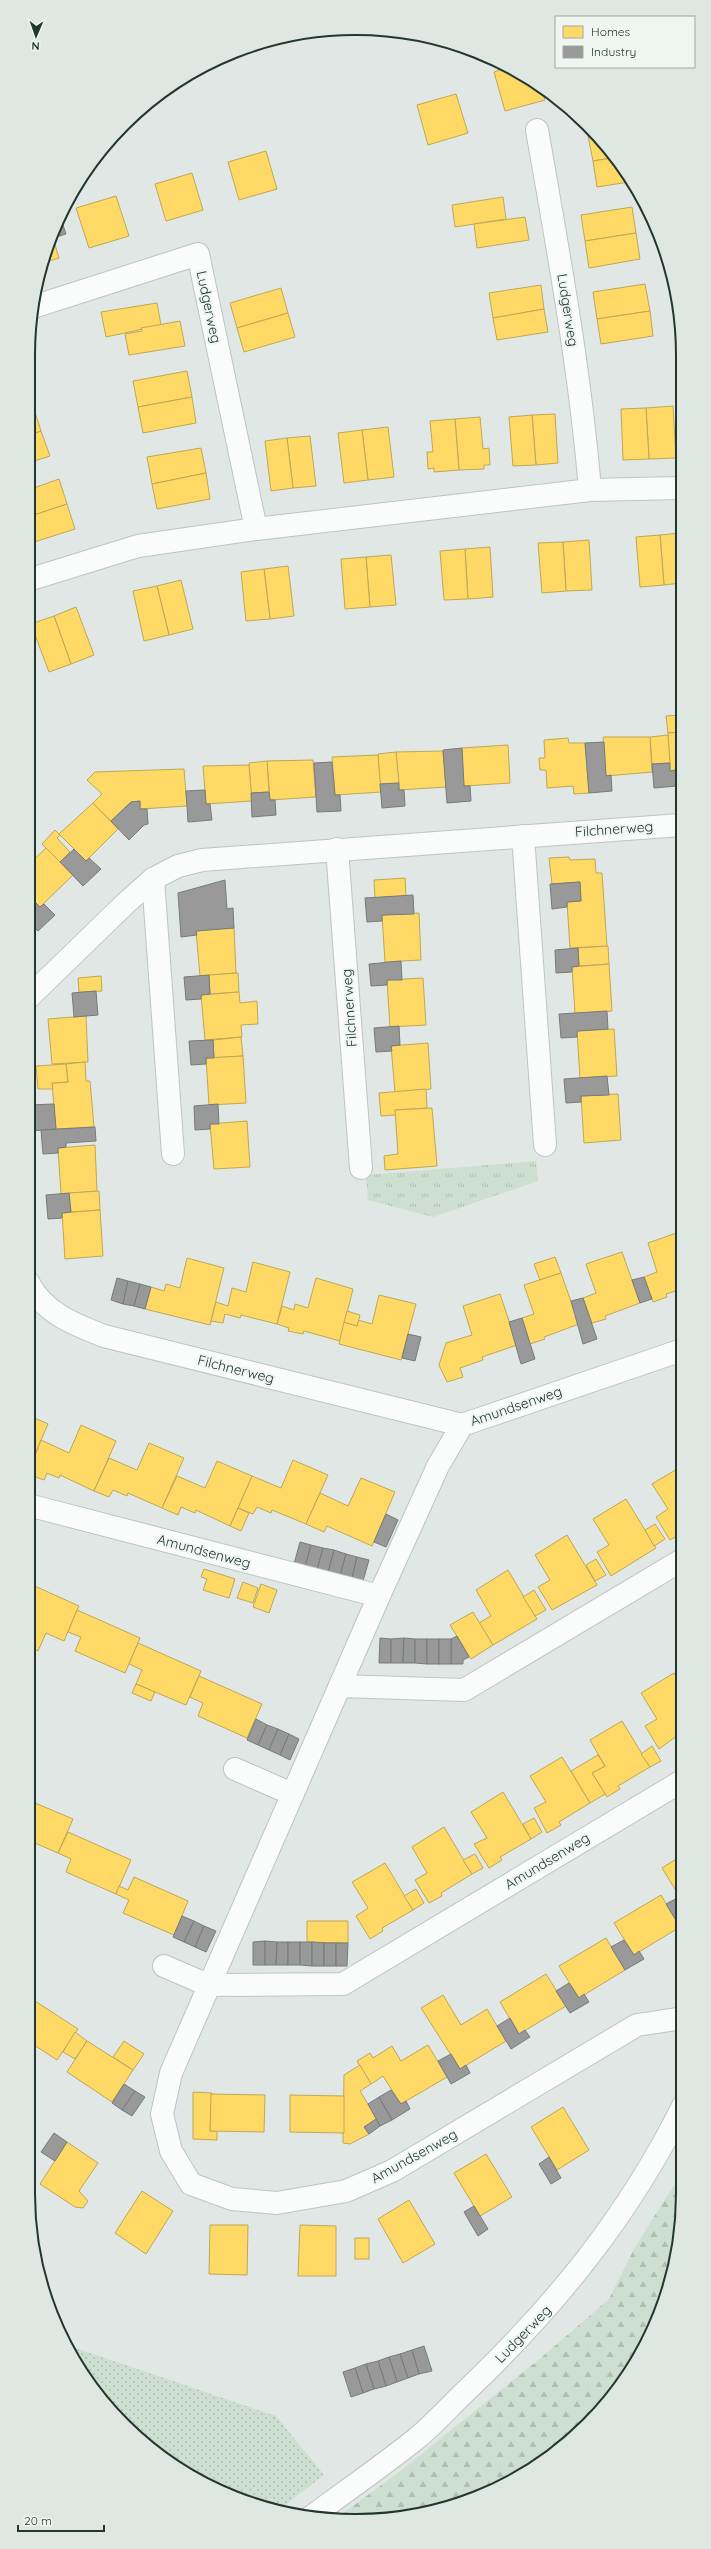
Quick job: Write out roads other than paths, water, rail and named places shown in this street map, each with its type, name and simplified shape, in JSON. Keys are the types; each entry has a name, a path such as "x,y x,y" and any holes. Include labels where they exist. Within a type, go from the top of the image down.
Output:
{"street":[{"name":"Ludgerweg","path":"536,130 571,324 584,409 590,490"},
{"name":"Ludgerweg","path":"39,305 198,254 256,529"},
{"path":"35,578 138,546 256,529 590,490 676,488"},
{"name":"Filchnerweg","path":"35,991 153,880 178,866 202,860 676,825"},
{"path":"523,836 546,1145"},
{"name":"Filchnerweg","path":"337,849 361,1168"},
{"path":"153,880 173,1154"},
{"name":"Filchnerweg","path":"35,1292 42,1303 64,1320 104,1336 462,1425"},
{"name":"Amundsenweg","path":"676,1352 462,1425 438,1466 379,1596 208,1985 171,2073 162,2114 171,2151 192,2184 232,2199 277,2203 346,2191 392,2172 637,2025 676,2019"},
{"name":"Amundsenweg","path":"35,1507 379,1596"},
{"path":"340,1686 464,1690 676,1564"},
{"path":"235,1769 292,1794"},
{"name":"Amundsenweg","path":"164,1966 208,1985 342,1984 676,1784"},
{"name":"Ludgerweg","path":"317,2511 416,2439 515,2344 566,2288 608,2232 669,2135 676,2120"}]}
